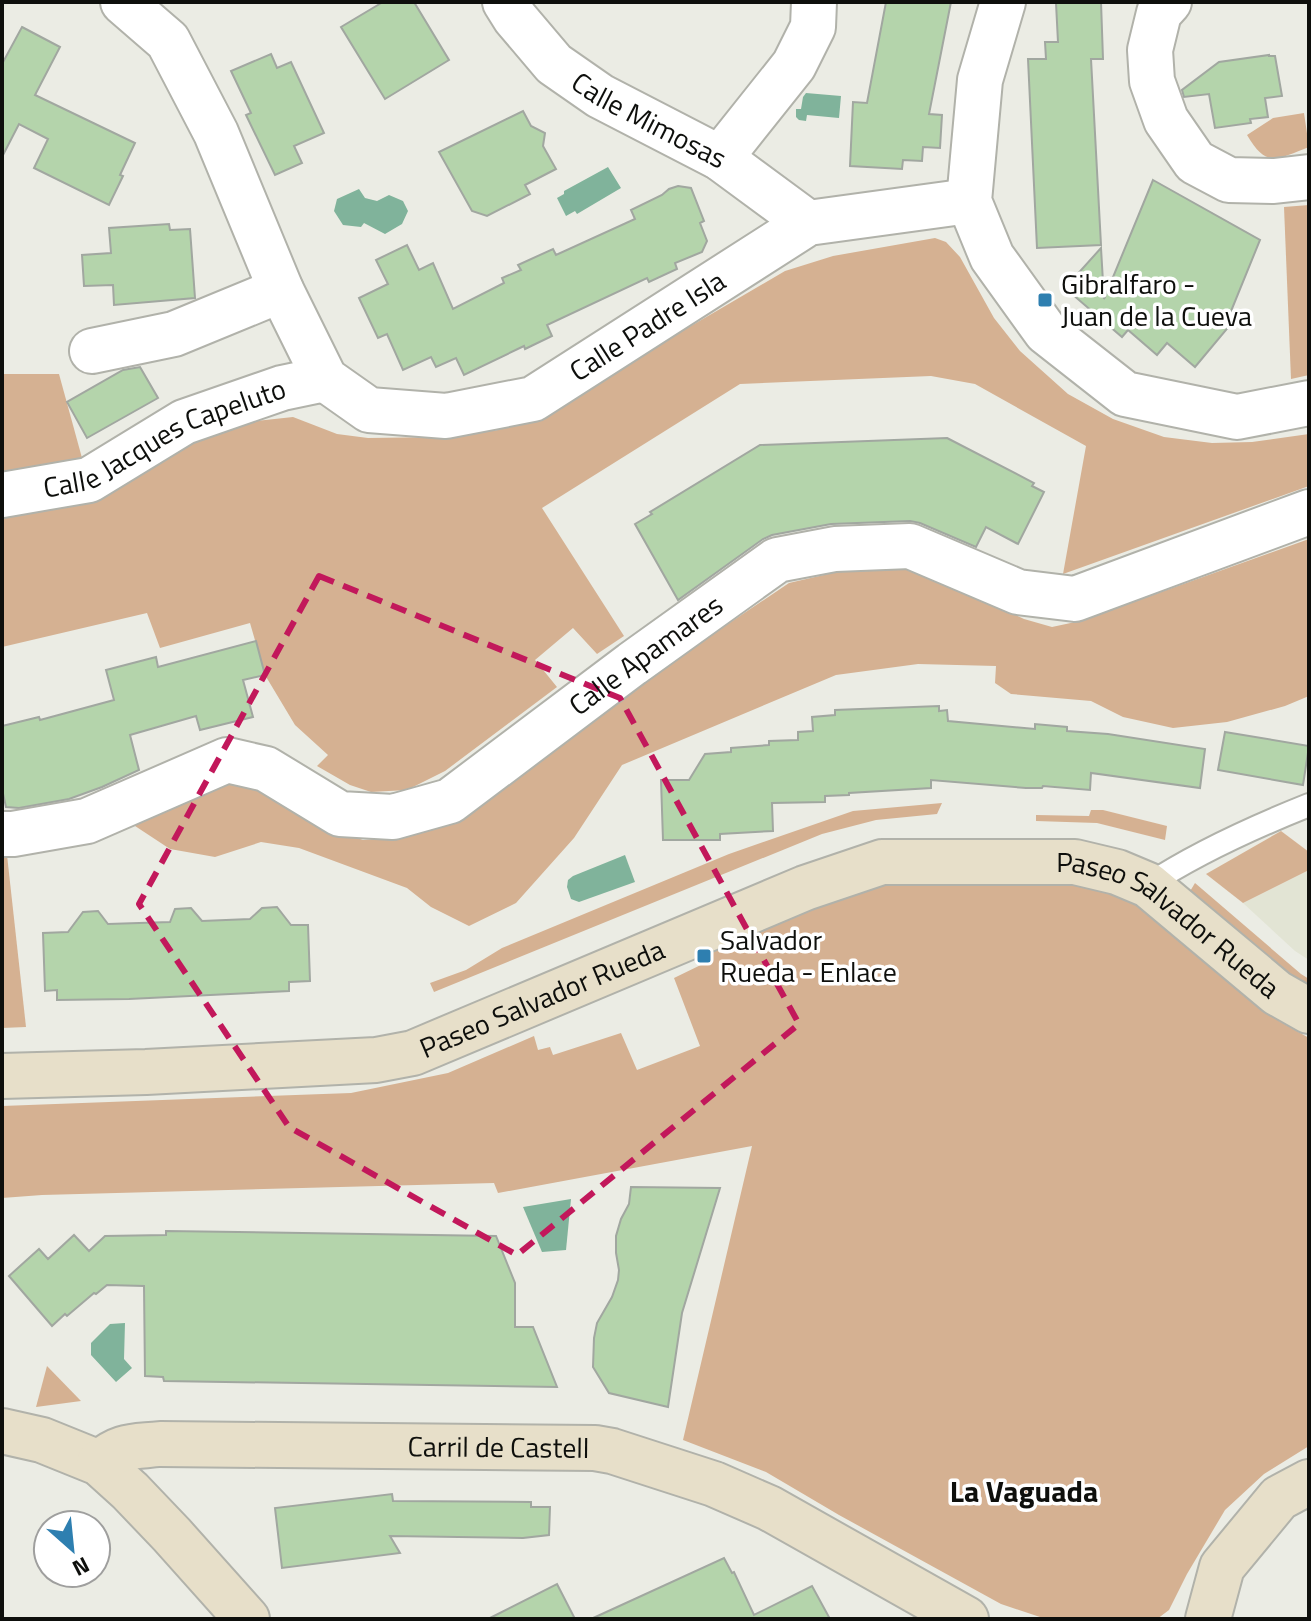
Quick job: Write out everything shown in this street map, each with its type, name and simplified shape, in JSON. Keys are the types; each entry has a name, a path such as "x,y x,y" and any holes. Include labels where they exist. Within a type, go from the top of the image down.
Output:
{"street":[{"path":"123,2 168,41 216,133 281,290 325,379"},
{"name":"Calle Mimosas","path":"505,2 554,64 600,96 720,158 808,223"},
{"path":"720,158 794,65 813,27 814,2"},
{"path":"1003,2 980,80 969,201 992,257 1046,332 1125,394 1237,417 1309,403"},
{"path":"1169,2 1159,13 1150,50 1152,81 1166,120 1195,162 1229,180 1274,181 1309,177"},
{"name":"Calle Padre Isla","path":"325,379 369,410 446,416 533,399 808,223 969,201"},
{"path":"92,351 174,334 281,290"},
{"name":"Calle Jacques Capeluto","path":"2,495 89,480 184,422 282,388 325,379"},
{"name":"Calle Apamares","path":"2,834 87,821 227,760 266,769 340,814 393,817 450,801 777,560 835,549 910,546 1018,592 1075,599 1309,512"},
{"name":"Paseo Salvador Rueda","path":"2,1076 376,1060 413,1053 792,893 882,862 1075,862 1117,872 1148,885 1277,993 1309,1011"},
{"path":"2,1431 42,1440 99,1463 162,1524 247,1619"},
{"name":"Carril de Castell","path":"99,1463 112,1452 123,1448 160,1444 595,1448 612,1451 714,1484 769,1508 966,1619"},
{"path":"1208,1619 1222,1567 1279,1498 1309,1482"}],"lane":[{"path":"1148,885 1179,865 1268,821 1309,805"}],"highlighted area":[{"path":"319,576 620,698 799,1024 517,1255 289,1127 139,904"}],"shaded area":[{"path":"806,93 841,96 839,118 807,115 806,121 799,120 796,109 801,109"},
{"path":"1304,113 1309,147 1289,155 1267,157 1247,135 1273,118"},
{"path":"608,167 621,188 577,214 575,211 566,216 557,198"},
{"path":"359,189 365,198 377,201 389,195 403,201 408,211 402,224 385,234 364,223 361,227 343,225 334,211 337,199"},
{"path":"1309,205 1309,375 1291,379 1284,207"},
{"path":"935,238 946,242 960,257 994,318 1020,351 1068,394 1113,419 1164,437 1212,443 1252,442 1309,434 1309,486 1063,574 1086,446 975,384 931,376 740,384 542,508 624,636 597,654 573,628 535,660 557,687 445,771 407,790 371,792 350,785 317,766 328,755 295,725 265,675 250,623 160,648 147,613 2,647 2,514 200,433 246,422 293,417 337,434 368,438 441,437 498,430 537,416 785,271 833,256"},
{"path":"2,374 59,374 82,458 2,476"},
{"path":"1309,539 1309,696 1227,722 1173,728 1123,717 1091,701 1011,694 995,683 996,666 918,664 836,675 622,765 574,838 516,903 469,926 431,907 407,888 299,848 261,842 215,857 170,849 132,824 232,780 256,784 316,824 363,840 397,837 661,669 789,583 854,568 896,567 939,578 1024,619 1052,627 1080,621"},
{"path":"942,803 937,814 876,820 822,834 434,992 430,983 466,970 502,948 729,854 853,811"},
{"path":"1091,810 1103,810 1167,826 1165,840 1097,823 1036,821 1036,815 1089,816"},
{"path":"1281,831 1309,852 1309,870 1243,903 1206,874"},
{"path":"2,855 7,855 26,1027 2,1028"},
{"path":"625,855 635,882 579,902 571,899 568,880"},
{"path":"1309,870 1309,960 1243,903"},
{"path":"910,879 1068,881 1112,890 1160,916 1279,1021 1309,1038 1309,1446 1264,1474 1225,1510 1169,1610 1157,1619 1046,1619 1001,1604 766,1472 683,1440 752,1146 498,1193 494,1183 2,1198 2,1106 351,1093 448,1073 534,1036 538,1050 550,1047 553,1055 621,1033 637,1070 700,1046 674,978 711,960 708,950 835,896"},
{"path":"1195,883 1309,979 1309,992 1189,893"},
{"path":"571,1199 566,1250 542,1252 523,1207"},
{"path":"125,1323 124,1359 132,1368 116,1382 91,1355 91,1343 110,1324"},
{"path":"47,1366 81,1401 36,1407"}],"building":[{"path":"383,2 414,2 449,60 385,99 341,27"},
{"path":"886,2 951,2 929,114 942,115 940,148 923,147 922,161 903,160 902,169 850,166 853,102 867,103"},
{"path":"1101,2 1103,59 1091,59 1101,245 1037,248 1028,59 1046,59 1045,42 1058,42 1056,3"},
{"path":"22,27 60,47 35,95 135,143 109,205 34,168 48,139 19,124 2,157 2,64"},
{"path":"271,54 277,68 291,62 324,133 294,146 302,163 275,175 246,115 251,113 231,71"},
{"path":"1275,56 1282,96 1265,98 1268,117 1250,119 1251,123 1215,128 1209,94 1184,97 1182,90 1219,62"},
{"path":"523,111 531,126 545,133 543,146 556,169 525,185 530,194 487,216 472,211 439,152"},
{"path":"1153,180 1260,240 1227,321 1231,324 1195,367 1167,343 1157,355 1128,330 1122,337 1065,288 1101,248 1104,299"},
{"path":"678,186 691,188 704,221 700,223 707,241 702,252 675,263 677,269 649,282 647,278 547,325 552,336 464,375 456,358 436,367 431,357 403,370 387,334 378,338 359,298 388,284 376,260 407,245 419,270 433,263 453,309 504,283 502,278 521,270 518,265 553,249 556,255 635,219 631,210"},
{"path":"169,224 170,230 190,229 195,298 114,305 113,285 84,286 82,255 111,253 109,228"},
{"path":"140,367 158,398 87,438 67,402 123,370"},
{"path":"947,438 1034,483 1032,486 1044,492 1018,544 986,527 976,547 910,521 831,524 763,539 678,600 635,524 760,445"},
{"path":"256,641 265,675 243,680 253,717 200,730 196,716 130,735 139,770 69,799 19,808 6,807 2,789 2,726 39,717 40,720 114,700 106,670 156,657 158,667"},
{"path":"939,706 939,711 947,710 948,721 1035,729 1035,724 1067,727 1067,731 1205,749 1200,788 1091,773 1090,790 931,780 931,788 825,796 825,802 772,803 773,831 720,834 720,840 663,840 661,780 689,780 705,754 769,745 769,741 798,740 798,732 813,731 812,717 835,715 835,710"},
{"path":"1225,732 1309,746 1303,785 1218,770"},
{"path":"277,907 291,925 308,925 310,981 289,982 289,991 57,1000 57,990 45,991 43,933 68,932 83,912 98,911 108,924 170,922 175,909 191,908 202,921 250,919 262,908"},
{"path":"631,1187 720,1188 682,1313 668,1407 609,1393 593,1367 597,1323 618,1280 616,1236 629,1204"},
{"path":"166,1231 496,1236 515,1283 515,1327 533,1327 557,1387 164,1381 163,1377 145,1376 144,1286 107,1285 52,1326 9,1276 39,1249 48,1259 74,1235 89,1251 105,1236 166,1235"},
{"path":"392,1494 393,1501 531,1502 531,1507 550,1507 549,1535 523,1538 390,1536 400,1553 282,1568 275,1508"},
{"path":"724,1558 754,1615 812,1586 830,1619 591,1619"},
{"path":"557,1584 575,1619 488,1619"}],"place":[{"name":"Gibralfaro - Juan de la Cueva","path":"1045,300"},
{"name":"Salvador Rueda - Enlace","path":"704,956"}],"district":[{"name":"La Vaguada","path":"1024,1492"}]}
